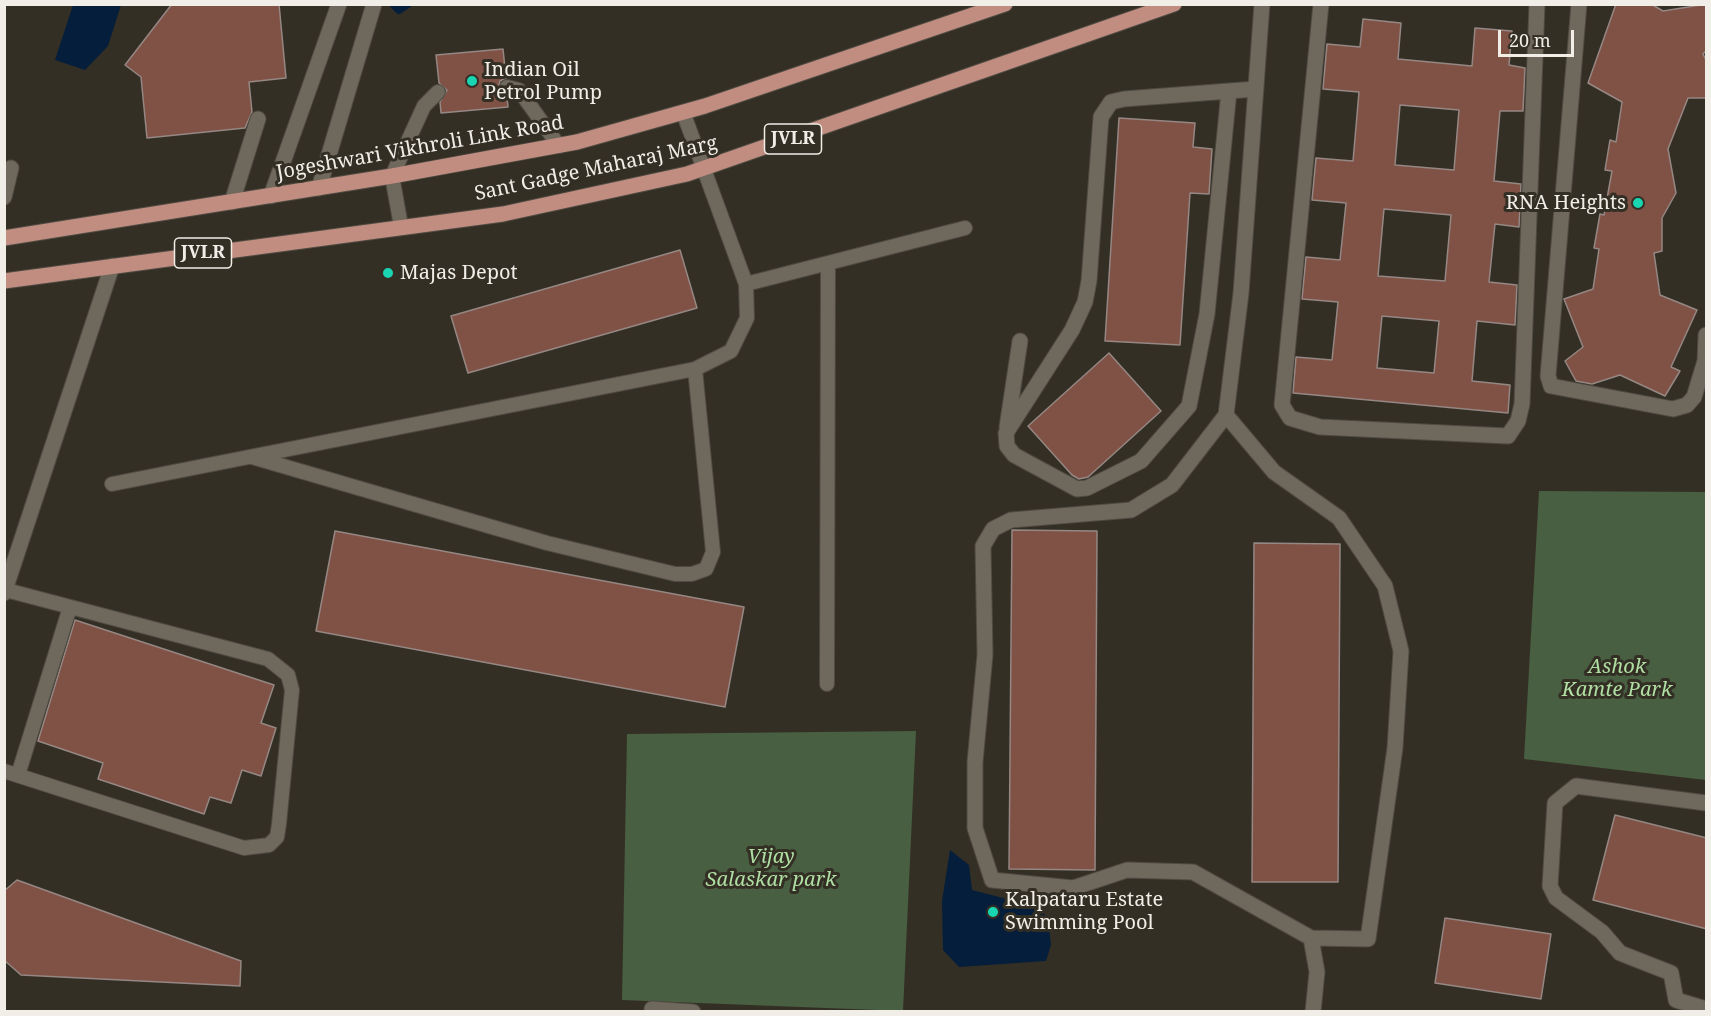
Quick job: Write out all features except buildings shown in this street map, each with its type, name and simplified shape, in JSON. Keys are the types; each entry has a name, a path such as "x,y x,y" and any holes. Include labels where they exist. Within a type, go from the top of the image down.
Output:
{"main road":[{"name":"Jogeshwari Vikhroli Link Road","path":"4,238 392,176 559,146 683,112 1005,4"},
{"name":"Sant Gadge Maharaj Marg","path":"4,281 503,214 705,170 1174,4"}],"street":[{"path":"271,196 339,4"},
{"path":"319,188 374,4"},
{"path":"1226,415 1274,472 1339,518 1385,586 1401,651 1395,748 1368,939 1311,938 1193,872 1127,870 1073,888 992,880 975,828 975,762 985,655 982,546 993,529 1011,520 1131,510 1172,485 1226,415 1241,293 1263,4"},
{"path":"1321,4 1282,405 1290,418 1320,427 1508,436 1518,421 1522,404 1537,4"},
{"path":"1579,4 1548,376 1551,386 1673,409 1687,405 1694,398 1705,361 1707,335"},
{"path":"1006,433 1072,330 1085,302 1089,281 1100,124 1105,109 1111,102 1124,99 1256,89"},
{"path":"1020,341 1006,446 1014,455 1077,489 1087,488 1141,461 1190,406 1207,314 1229,91"},
{"path":"232,202 258,119"},
{"path":"4,197 11,168"},
{"path":"5,592 112,266"},
{"path":"1707,803 1576,786 1555,802 1550,886 1556,898 1602,932 1620,953 1671,973 1675,1006 1707,1009"},
{"path":"1311,938 1317,972 1313,1011"},
{"path":"652,1009 693,1011"}],"lane":[{"path":"507,87 519,90 559,146"},
{"path":"401,226 392,176 424,106 438,92"},
{"path":"112,484 695,369 731,351 747,318 746,284 683,112"},
{"path":"746,284 965,228"},
{"path":"827,684 828,263"},
{"path":"250,457 547,543 675,574 692,574 706,569 713,552 695,369"},
{"path":"5,592 70,607 268,659 288,675 292,690 277,837 269,845 244,848 11,773 70,607"}],"green space":[{"name":"Ashok Kamte Park","path":"1539,491 1706,492 1706,780 1524,759"},
{"name":"Vijay Salaskar park","path":"916,731 903,1011 622,1000 627,734"}],"water":[{"path":"73,5 121,5 108,46 85,70 55,60"},
{"name":"Kalpataru Estate Swimming Pool","path":"950,850 969,865 972,890 1038,907 1048,918 1051,945 1046,961 959,967 943,950 942,901"}],"waterway":[{"path":"393,4 399,10 408,4"}],"place":[{"name":"Indian Oil Petrol Pump","path":"472,81"},
{"name":"RNA Heights","path":"1638,203"},
{"name":"Majas Depot","path":"388,273"},
{"name":"Kalpataru Estate Swimming Pool","path":"993,912"}]}
